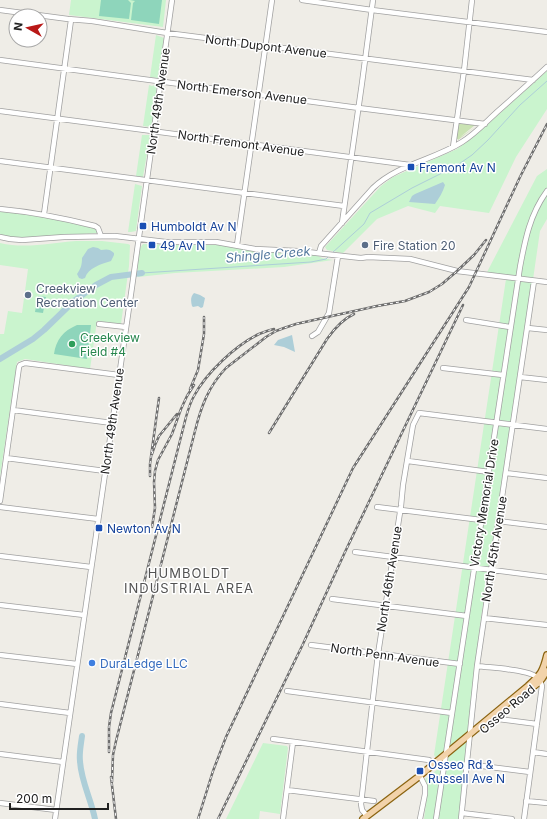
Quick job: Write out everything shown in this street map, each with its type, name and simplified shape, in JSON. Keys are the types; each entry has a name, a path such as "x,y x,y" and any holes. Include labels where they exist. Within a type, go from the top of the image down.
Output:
{"main road":[{"name":"Osseo Road","path":"365,818 446,754 464,743 469,737 544,675 547,654"},
{"name":"Osseo Road","path":"469,737 496,717 538,679"}],"street":[{"name":"North 49th Avenue","path":"55,819 172,0"},
{"path":"237,245 272,0"},
{"path":"302,0 547,32"},
{"path":"342,223 373,0"},
{"path":"453,147 472,0"},
{"name":"North Dupont Avenue","path":"0,10 533,80"},
{"path":"44,214 71,20"},
{"name":"North Emerson Avenue","path":"0,60 485,124"},
{"path":"319,253 321,246 373,188 399,170 439,154 469,137 547,67"},
{"name":"North Fremont Avenue","path":"0,111 410,166"},
{"path":"0,161 344,206"},
{"name":"Victory Memorial Drive","path":"436,819 523,248 535,211 547,191"},
{"path":"0,209 44,214 95,226 98,228 100,236"},
{"path":"0,237 22,240 115,236 166,242 216,242 255,249 286,250 361,258 409,259 457,271 547,282"},
{"path":"312,336 318,332 329,313 336,256"},
{"name":"North 45th Avenue","path":"461,819 476,666 534,281"},
{"path":"466,320 510,327"},
{"path":"100,324 126,327"},
{"path":"528,328 547,330"},
{"path":"0,501 19,367 25,363 119,375"},
{"path":"444,368 503,375"},
{"path":"520,377 547,380"},
{"path":"13,410 112,423"},
{"name":"North 46th Avenue","path":"365,818 361,808 378,654 413,425 419,413 496,423"},
{"path":"496,423 547,429"},
{"path":"6,458 105,472"},
{"path":"408,461 489,472"},
{"path":"506,473 547,478"},
{"path":"0,507 98,519"},
{"path":"377,507 481,520"},
{"path":"498,521 547,528"},
{"path":"356,552 547,577"},
{"path":"0,556 91,567"},
{"path":"332,599 467,616"},
{"path":"0,605 84,616"},
{"path":"484,618 547,625"},
{"name":"North Penn Avenue","path":"311,645 460,664"},
{"path":"0,654 77,664"},
{"path":"476,666 533,674 542,686 542,703 537,724 524,819"},
{"path":"287,692 452,713"},
{"path":"0,704 70,713"},
{"path":"496,717 498,719 537,724"},
{"path":"274,739 429,760"},
{"path":"283,819 293,742"},
{"path":"533,752 547,754"},
{"path":"0,754 63,762"},
{"path":"466,764 530,772"},
{"path":"420,776 425,786 425,794 420,819"},
{"path":"287,790 374,801"},
{"path":"526,801 547,803"},
{"path":"0,803 56,810"},
{"path":"462,813 512,819"}],"green space":[{"path":"71,0 166,0 163,27 69,15"},
{"path":"101,0 128,0 131,3 129,19 99,16"},
{"path":"130,0 162,0 159,24 131,20 133,3 135,1"},
{"path":"156,35 164,38 158,78 150,77"},
{"path":"547,71 547,109 516,157 489,213 440,206 435,213 408,206 377,219 343,253 327,250 325,247 381,186 393,177 457,149 477,134"},
{"path":"157,84 152,126 143,126 149,85 152,86"},
{"path":"458,123 475,125 459,138 475,127 458,140 456,139"},
{"path":"142,135 150,135 143,177 136,176"},
{"path":"547,169 547,219 540,231 512,425 503,473 481,618 459,819 424,819 428,788 425,779 442,766 434,755 506,279 485,276 537,176"},
{"path":"135,184 142,186 136,231 128,232"},
{"path":"0,211 54,218 96,228 98,233 29,239 0,236"},
{"path":"76,241 102,241 130,245 129,266 121,324 97,321 90,369 25,359 17,362 0,477 0,334 4,334 8,311 22,313 28,269 0,265 0,243 28,246"},
{"path":"143,244 212,244 257,251 316,255 333,260 284,267 175,273 138,277 138,255"},
{"path":"38,296 46,297 43,313 35,312"},
{"name":"Creekview Field #4","path":"77,325 91,325 87,359 54,354 56,344 61,336"},
{"path":"263,743 287,746 288,748 280,814 260,811 259,819 226,819"}],"water":[{"path":"443,182 445,185 444,188 435,204 409,202 415,194"},
{"path":"93,247 101,250 110,250 114,253 114,255 111,261 92,269 85,278 79,278 77,274 82,263 82,258 88,249"},
{"path":"194,293 205,298 203,307 192,306 191,298"},
{"path":"292,335 295,352 284,347 274,345 278,340"}],"waterway":[{"name":"Shingle Creek","path":"332,253 364,224 370,213 412,188 456,166 472,155 520,105 547,81"},
{"name":"Shingle Creek","path":"142,273 311,262 326,259 328,257"},
{"name":"Shingle Creek","path":"0,359 33,339 74,301 96,285 111,277 142,273"},
{"path":"82,736 80,755 81,768 95,819"}],"railway":[{"path":"198,819 213,771 226,737 353,468 469,287 520,177 547,124"},
{"path":"112,782 113,755 116,741 195,431 206,398 214,382 226,368 276,331 296,324 405,301 429,292 442,284 456,272 474,255 486,240"},
{"path":"218,819 303,644 345,552 463,305"},
{"path":"269,433 327,339 339,325 354,314"},
{"path":"190,389 198,370 204,334 204,317"},
{"path":"109,752 109,727 111,713 190,404 199,387 222,360 250,339 268,330 274,329"},
{"path":"152,527 155,508 154,482 158,460 172,434 187,396 194,385"},
{"path":"150,476 150,464 159,398"},
{"path":"152,454 159,436 177,414"},
{"path":"111,777 116,819"}],"place":[{"name":"Fremont Av N","path":"411,167"},
{"name":"Humboldt Av N","path":"143,226"},
{"name":"49 Av N","path":"152,245"},
{"name":"Fire Station 20","path":"365,245"},
{"name":"Creekview Recreation Center","path":"28,295"},
{"name":"Creekview Field #4","path":"72,344"},
{"name":"Newton Av N","path":"99,528"},
{"name":"DuraLedge LLC","path":"92,663"},
{"name":"Osseo Rd & Russell Ave N","path":"420,771"}],"district":[{"name":"HUMBOLDT INDUSTRIAL AREA","path":"189,580"}]}
